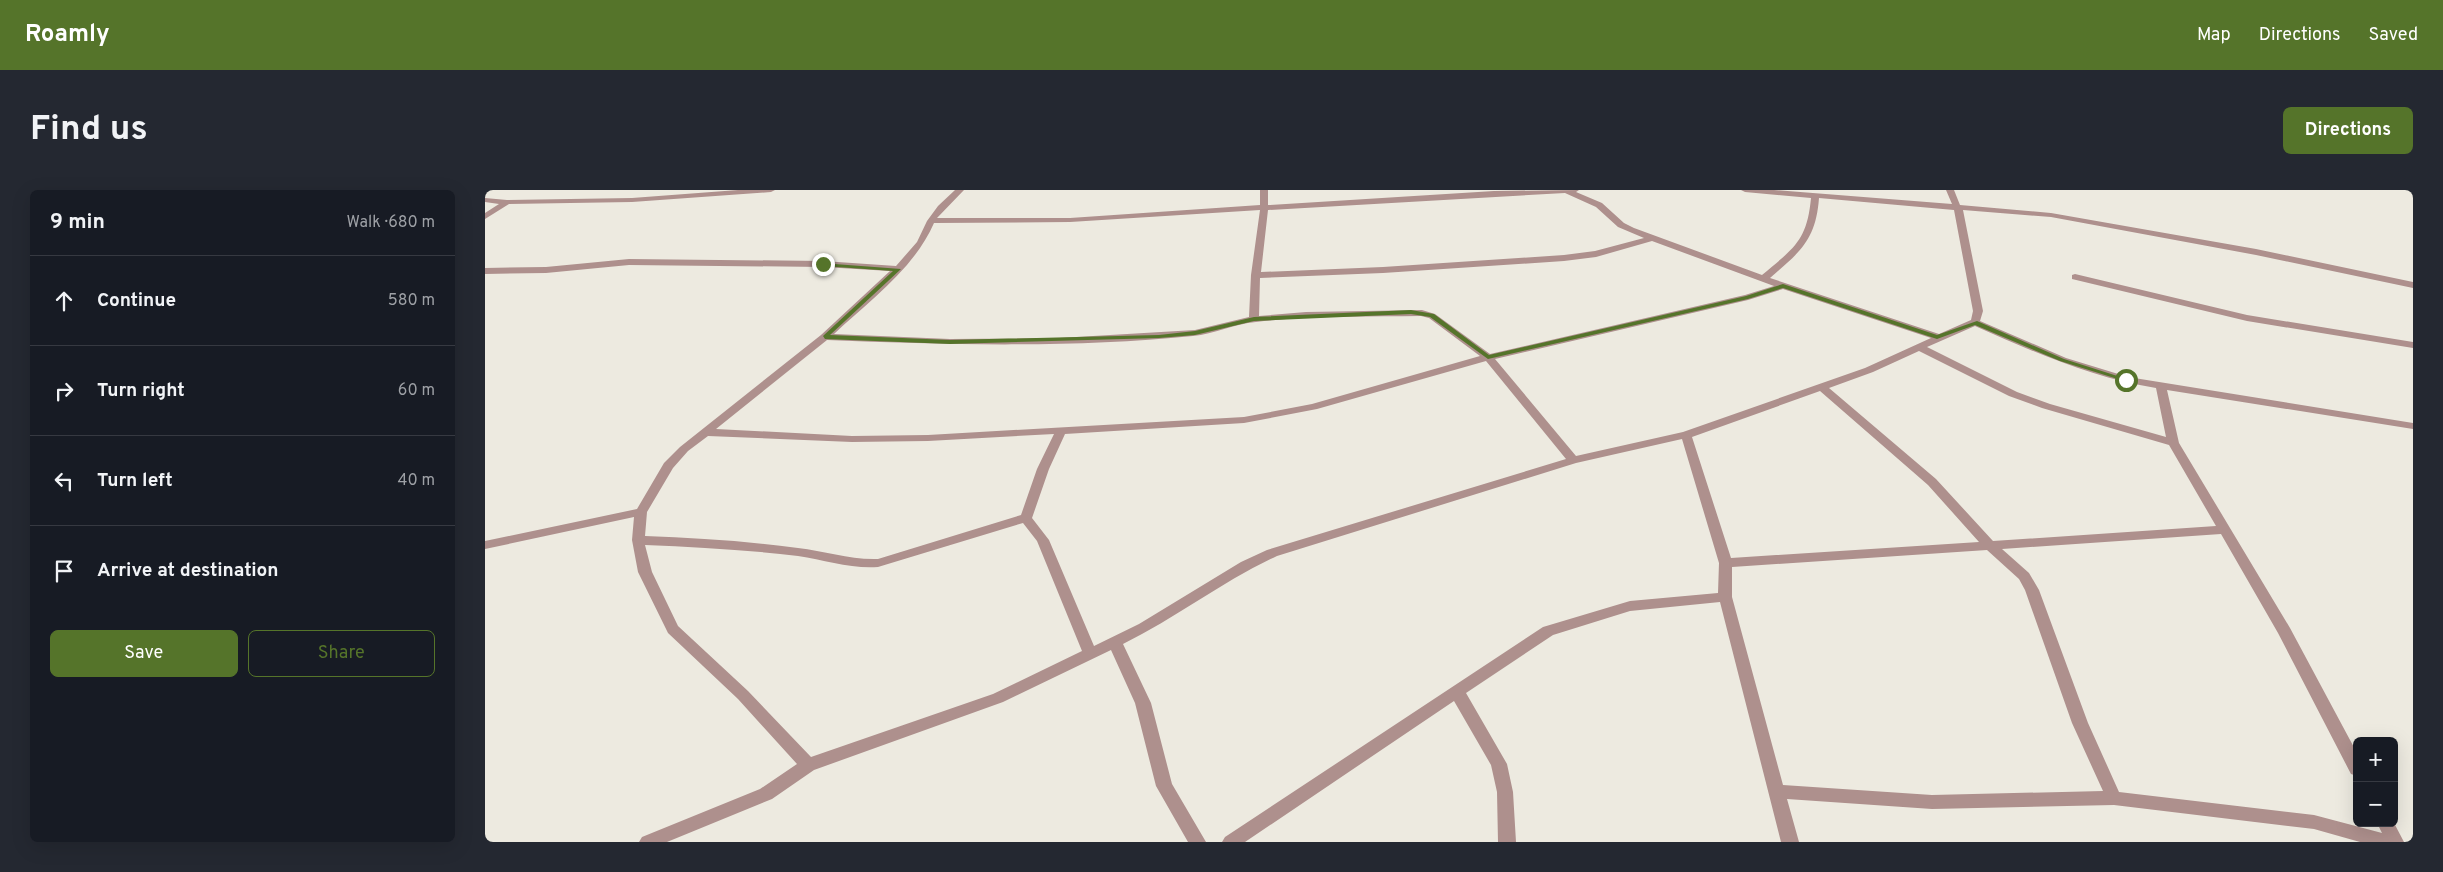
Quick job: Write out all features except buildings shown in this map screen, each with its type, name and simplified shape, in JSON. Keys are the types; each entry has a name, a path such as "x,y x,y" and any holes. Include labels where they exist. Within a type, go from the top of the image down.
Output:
{"street":[{"path":"485,200 507,202 632,200 771,190"},
{"path":"807,765 743,695 673,629 645,572 637,540 641,512 668,466 704,432 825,337 898,269 921,242 931,221 941,208 961,190"},
{"path":"1254,319 1264,190"},
{"path":"1565,190 1599,205 1621,225 1652,238 1783,286 1937,337"},
{"path":"931,221 1069,220 1575,190"},
{"path":"1745,190 1815,197 1957,206 2051,216 2134,229 2413,285"},
{"path":"1950,190 1961,216 1978,311 1975,322"},
{"path":"1763,278 1787,258 1810,230 1813,222 1815,197"},
{"path":"485,217 507,202"},
{"path":"1256,275 1383,270 1564,258 1596,254 1652,238"},
{"path":"485,271 546,270 629,262 823,264 898,269"},
{"path":"2075,277 2247,318 2413,345"},
{"path":"704,432 852,439 928,438 1244,420 1313,407 1488,357 1748,297 1783,286"},
{"path":"825,337 950,342 1095,339 1195,333 1254,319 1422,313 1432,316 1488,357 1573,460"},
{"path":"648,842 766,794 807,765 998,698 1090,652 1144,628 1246,565 1272,553 1573,460 1686,435 1869,370 1937,337 1975,322 2095,372 2161,386 2413,426"},
{"path":"1919,347 2013,394 2046,406 2173,443"},
{"path":"2161,386 2173,443 2285,632 2353,761"},
{"path":"1823,387 1932,482 1989,545 2024,576 2032,590 2080,723 2114,798"},
{"path":"1026,518 1043,469 1061,431"},
{"path":"1686,435 1726,563 1725,597 1741,652 1789,842"},
{"path":"485,545 641,512"},
{"path":"637,540 746,546 805,553 863,565 878,563 1026,518"},
{"path":"1026,518 1043,540 1077,626 1090,652"},
{"path":"1726,563 2224,530"},
{"path":"1231,842 1549,631 1630,606 1725,597"},
{"path":"1114,642 1143,703 1163,786 1197,842"},
{"path":"1457,692 1499,764 1505,792 1507,842"},
{"path":"1775,792 1932,802 2114,798 2314,822 2387,842"},
{"path":"2387,827 2395,842"}],"route":[{"path":"823,264 898,269 825,337 950,342 1059,341 1195,333 1254,319 1411,312 1432,316 1488,357 1748,297 1783,286 1937,337 1975,322 2062,360 2095,372 2126,380"}]}
